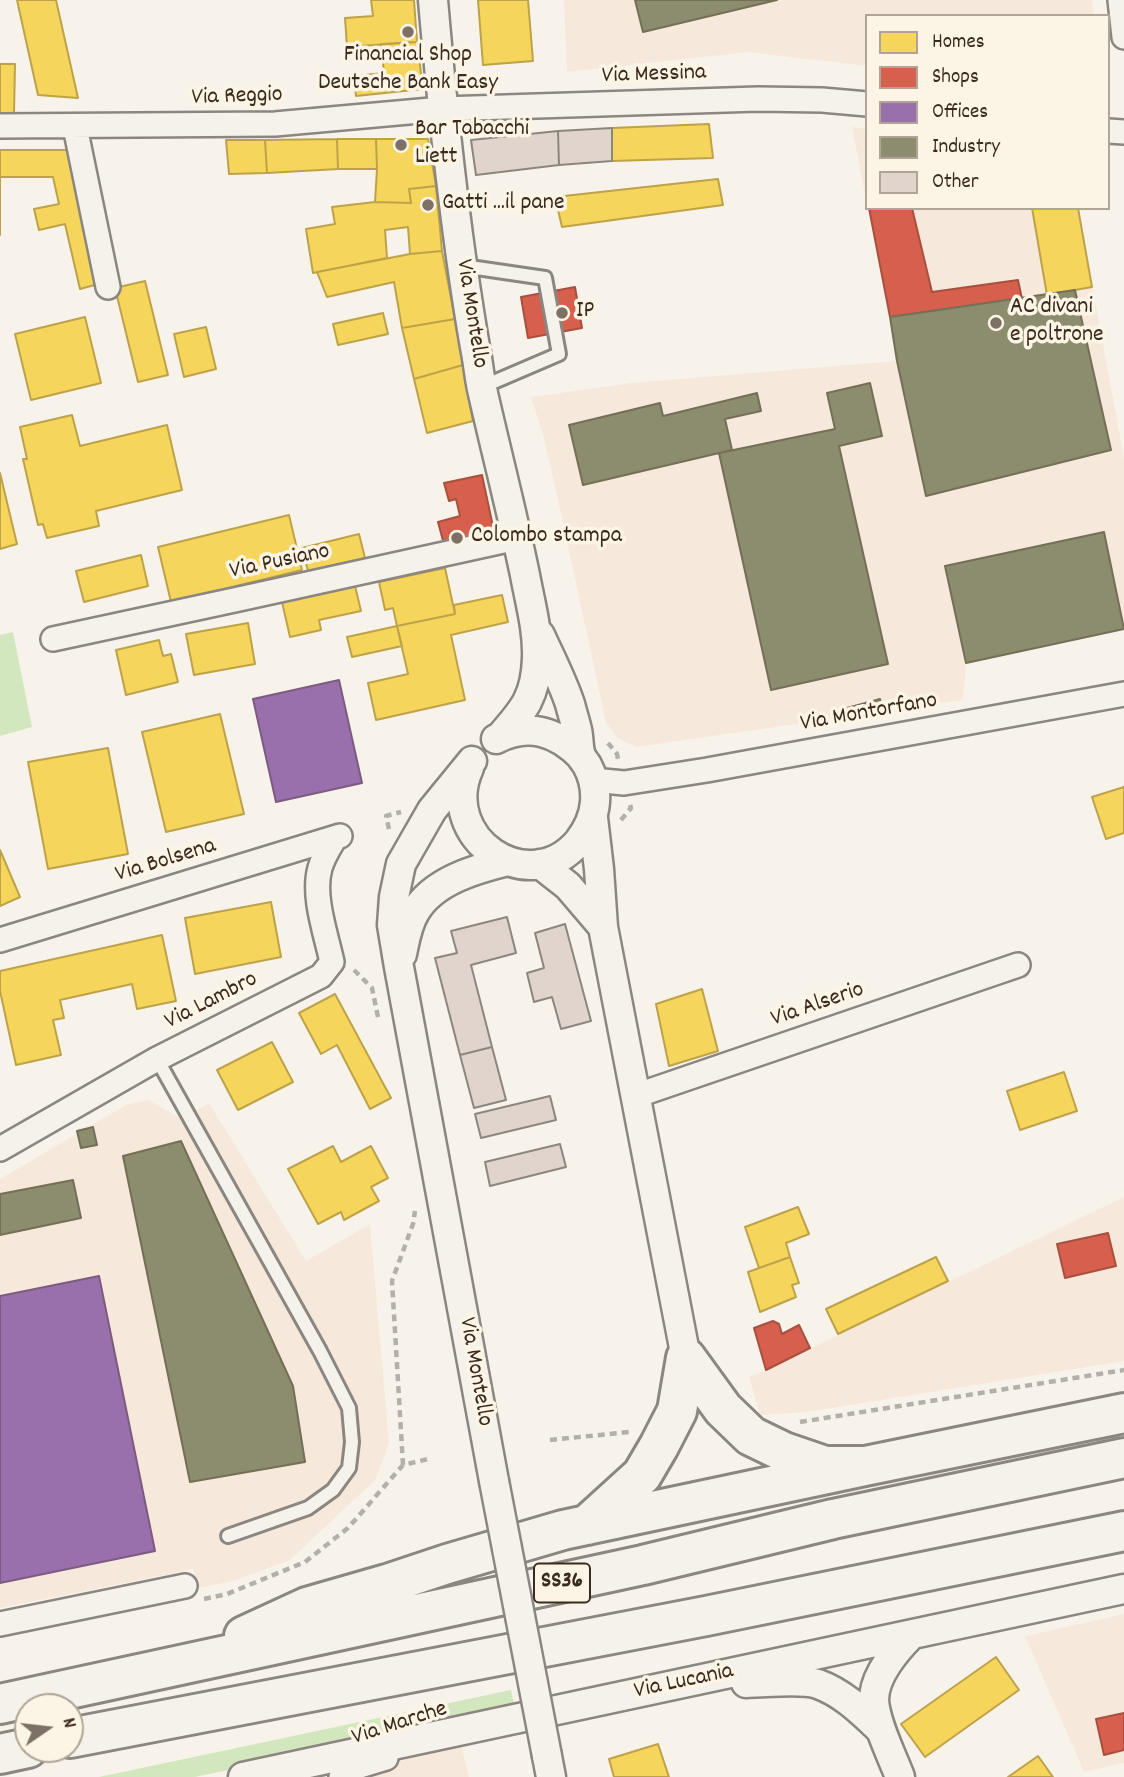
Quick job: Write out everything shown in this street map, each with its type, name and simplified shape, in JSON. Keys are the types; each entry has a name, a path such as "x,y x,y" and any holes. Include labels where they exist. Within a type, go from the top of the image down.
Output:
{"highway":[{"path":"686,1358 723,1409 751,1436 784,1452 825,1466 865,1466"},
{"path":"587,1525 642,1475 677,1410 686,1358"},
{"path":"172,1668 307,1607 562,1530 1124,1413"},
{"name":"SS36","path":"0,1704 643,1565 832,1519 1124,1458"},
{"name":"SS36","path":"84,1735 693,1619 1124,1531"}],"street":[{"name":"Via Montello","path":"433,0 442,109 461,266 482,387 534,623 537,656 536,680 529,701 499,737"},
{"path":"1121,0 1124,37"},
{"name":"Via Messina","path":"442,109 758,99 865,104"},
{"name":"Via Reggio","path":"0,126 275,124 442,109"},
{"path":"75,127 107,287"},
{"name":"Via Pusiano","path":"53,639 517,538"},
{"name":"Via Montello","path":"534,623 569,702 596,795 603,927 686,1358"},
{"name":"Via Montorfano","path":"596,795 624,783 1124,694"},
{"path":"516,731 534,731 552,735 568,743 596,795 584,834 573,848 558,858 540,864 508,861 489,852 475,838 466,820 461,800 464,780 472,761 484,747 499,737 516,731"},
{"name":"Via Montello","path":"472,761 432,810 401,864 394,897 392,925 549,1767"},
{"name":"Via Bolsena","path":"0,940 341,836 325,854 319,870 319,901 332,962"},
{"name":"Via Montello","path":"399,967 409,924 426,898 440,887 480,868 508,861"},
{"name":"Via Montello","path":"540,864 568,886 603,927"},
{"name":"Via Lambro","path":"0,1149 158,1059 321,976 332,962"},
{"name":"Via Alserio","path":"635,1096 1017,965"},
{"name":"Via Lucania","path":"243,1777 1124,1589"},
{"path":"0,1624 193,1593"},
{"path":"900,1777 881,1730 874,1699 880,1679 894,1653 911,1635"},
{"path":"597,1701 765,1681 817,1683 846,1698 881,1730"},
{"name":"Via Marche","path":"341,1777 350,1769 478,1727"}],"lane":[{"path":"461,266 545,278 559,354 482,387"},
{"path":"158,1059 336,1379 349,1408 352,1442 349,1468 333,1490 308,1508 228,1536"}],"path":[{"path":"596,795 631,808 617,754 603,736"},
{"path":"391,833 386,816 407,810"},
{"path":"332,962 352,968 372,988 380,1028"},
{"path":"403,1465 392,1281 413,1224 415,1208"},
{"path":"790,1424 1124,1370"},
{"path":"550,1440 630,1432"},
{"path":"193,1593 227,1594 305,1562 348,1528 403,1465 428,1459"}],"shaded area":[{"path":"564,0 1092,0 1094,14 865,14 865,66 748,52 567,72"},
{"path":"852,127 865,129 865,194"},
{"path":"869,210 1078,210 1124,458 1124,629 966,663 963,700 637,747 618,738 606,723 557,495 531,397 631,383 897,361"},
{"path":"148,1100 182,1119 209,1103 306,1261 370,1224 389,1443 375,1480 290,1560 234,1581 198,1588 193,1569 0,1608 0,1179 126,1105"},
{"path":"1124,1197 1124,1361 819,1410 760,1415 749,1377"},
{"path":"1124,1614 1124,1763 1084,1772 1025,1636"},
{"path":"460,1741 469,1777 354,1777"}],"green space":[{"path":"13,632 32,727 0,736 0,635"},
{"path":"511,1690 515,1709 195,1777 99,1777"}],"building: Homes":[{"path":"17,0 56,0 78,98 38,95"},
{"path":"371,0 414,0 417,42 347,47 345,18 373,16"},
{"path":"478,0 528,0 533,61 483,65"},
{"path":"417,42 423,89 356,96 354,76 384,73 381,44"},
{"path":"0,64 15,64 14,114 0,114"},
{"path":"709,124 713,158 612,161 612,128"},
{"path":"337,139 338,169 267,173 265,140"},
{"path":"337,139 376,139 377,169 338,169"},
{"path":"376,139 428,139 436,186 409,189 411,203 375,202"},
{"path":"226,140 265,140 267,173 229,174"},
{"path":"0,150 68,150 102,283 80,289 65,224 39,230 34,209 59,204 53,177 0,177"},
{"path":"718,179 723,205 562,227 555,197"},
{"path":"436,186 442,251 410,254 408,227 385,230 387,258 313,273 306,229 335,224 332,207 375,202 411,203 409,189"},
{"path":"1032,210 1078,210 1092,287 1047,295"},
{"path":"442,251 455,319 402,328 394,282 327,297 317,272 410,254"},
{"path":"145,281 168,375 138,382 115,288"},
{"path":"383,313 388,334 338,345 333,324"},
{"path":"85,317 101,383 31,400 15,334"},
{"path":"455,319 463,365 414,379 402,328"},
{"path":"206,327 216,369 184,377 174,334"},
{"path":"463,365 473,421 427,433 414,379"},
{"path":"72,415 80,446 167,425 182,490 96,511 99,526 47,538 43,524 38,525 23,459 27,459 20,427"},
{"path":"0,473 17,544 0,549"},
{"path":"289,515 302,570 171,602 158,547"},
{"path":"359,534 365,558 308,571 302,548"},
{"path":"141,555 148,586 84,602 76,571"},
{"path":"445,568 455,614 397,626 393,608 385,610 379,582"},
{"path":"355,586 361,611 319,620 321,630 290,637 282,602"},
{"path":"502,595 508,622 451,635 465,700 376,720 368,683 408,674 397,626 455,614 454,605"},
{"path":"248,623 255,664 194,675 186,634"},
{"path":"397,626 402,646 352,657 347,637"},
{"path":"159,640 163,656 171,654 178,682 126,695 116,650"},
{"path":"220,714 244,814 166,832 142,732"},
{"path":"108,748 128,854 48,869 28,762"},
{"path":"1124,787 1124,833 1106,839 1092,797"},
{"path":"0,850 20,897 0,906"},
{"path":"271,902 281,957 195,974 185,918"},
{"path":"162,935 176,1001 137,1009 132,984 60,1000 64,1018 53,1020 61,1055 16,1065 0,991 0,971"},
{"path":"702,989 718,1051 669,1066 656,1004"},
{"path":"335,994 391,1098 370,1109 337,1045 321,1054 299,1013"},
{"path":"272,1042 293,1082 238,1110 217,1070"},
{"path":"1064,1072 1077,1111 1020,1130 1007,1091"},
{"path":"333,1146 341,1162 371,1146 388,1178 371,1187 379,1201 344,1220 341,1212 318,1224 288,1169"},
{"path":"798,1207 809,1234 786,1243 790,1257 759,1268 745,1227"},
{"path":"790,1257 799,1283 792,1285 796,1297 760,1312 748,1272"},
{"path":"936,1257 948,1281 838,1334 826,1309"},
{"path":"996,1657 1019,1690 925,1757 901,1724"},
{"path":"658,1744 669,1777 614,1777 609,1759"},
{"path":"1038,1756 1053,1777 1008,1777"}],"building: Shops":[{"path":"869,210 912,210 932,292 1018,280 1022,299 890,317"},
{"path":"575,287 582,328 528,338 521,297"},
{"path":"482,475 495,536 445,548 438,522 460,516 456,499 449,501 444,483"},
{"path":"1108,1233 1116,1266 1065,1278 1057,1244"},
{"path":"773,1321 779,1324 782,1334 799,1325 810,1348 766,1370 754,1328"},
{"path":"1124,1713 1124,1750 1104,1755 1096,1719"}],"building: Offices":[{"path":"339,680 362,783 276,802 253,699"},
{"path":"99,1276 155,1551 0,1583 0,1296"}],"building: Industry":[{"path":"635,0 777,0 643,32"},
{"path":"1075,290 1111,450 926,496 890,317"},
{"path":"870,383 882,436 839,446 888,664 771,690 719,453 835,429 827,393"},
{"path":"757,393 761,411 725,419 732,450 583,485 569,425 660,403 663,416"},
{"path":"1104,532 1124,629 966,663 945,566"},
{"path":"880,699 883,712 850,721 847,708"},
{"path":"93,1127 97,1145 81,1148 77,1131"},
{"path":"181,1141 293,1386 305,1462 190,1482 123,1156"},
{"path":"73,1180 81,1218 0,1235 0,1194"}],"building: Other":[{"path":"612,128 612,161 559,165 558,131"},
{"path":"558,131 559,165 476,175 471,140"},
{"path":"507,917 516,953 471,965 492,1047 460,1055 435,958 457,953 451,931"},
{"path":"565,924 591,1021 561,1029 552,997 534,1002 527,973 544,968 535,933"},
{"path":"492,1047 506,1100 474,1108 460,1055"},
{"path":"550,1096 556,1120 481,1138 475,1114"},
{"path":"560,1144 566,1167 490,1186 485,1162"}],"place":[{"name":"Financial Shop Deutsche Bank Easy","path":"408,32"},
{"name":"Bar Tabacchi Liett","path":"401,145"},
{"name":"Gatti ...il pane","path":"428,205"},
{"name":"IP","path":"562,313"},
{"name":"AC divani e poltrone","path":"996,323"},
{"name":"Colombo stampa","path":"457,538"}]}
